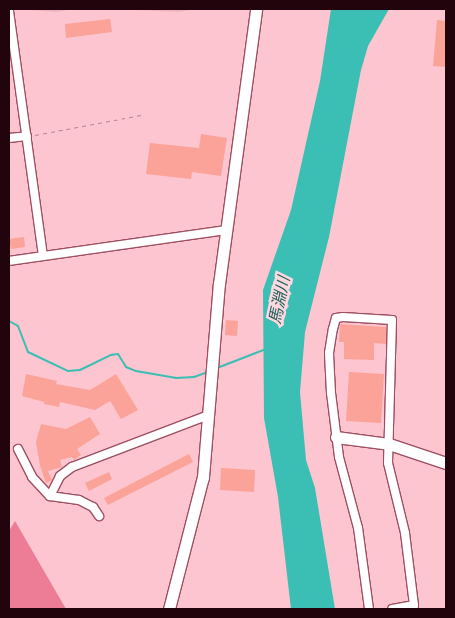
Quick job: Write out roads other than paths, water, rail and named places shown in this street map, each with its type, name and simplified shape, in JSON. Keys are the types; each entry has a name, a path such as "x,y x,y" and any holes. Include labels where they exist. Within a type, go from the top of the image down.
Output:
{"street":[{"path":"169,609 203,477 212,364 226,230 256,9"},
{"path":"9,11 43,256"},
{"path":"9,138 27,136"},
{"path":"9,261 226,230"},
{"path":"369,609 358,528 339,457 336,437 329,354 336,318 392,320 388,464 405,533 414,605 392,609"},
{"path":"50,496 60,476 72,467 209,415"},
{"path":"336,437 389,444 446,462"},
{"path":"18,450 32,477 50,496 79,500 93,507 99,516"}],"water":[{"name":"馬淵川","path":"331,9 389,9 368,46 361,70 329,237 305,332 300,392 306,460 315,488 335,609 291,609 278,497 264,418 263,290 291,210 320,81"}],"waterway":[{"path":"9,321 18,326 28,352 68,371 80,370 111,355 118,354 126,367 136,371 176,378 194,377 208,372"},
{"path":"217,368 266,349"}]}
